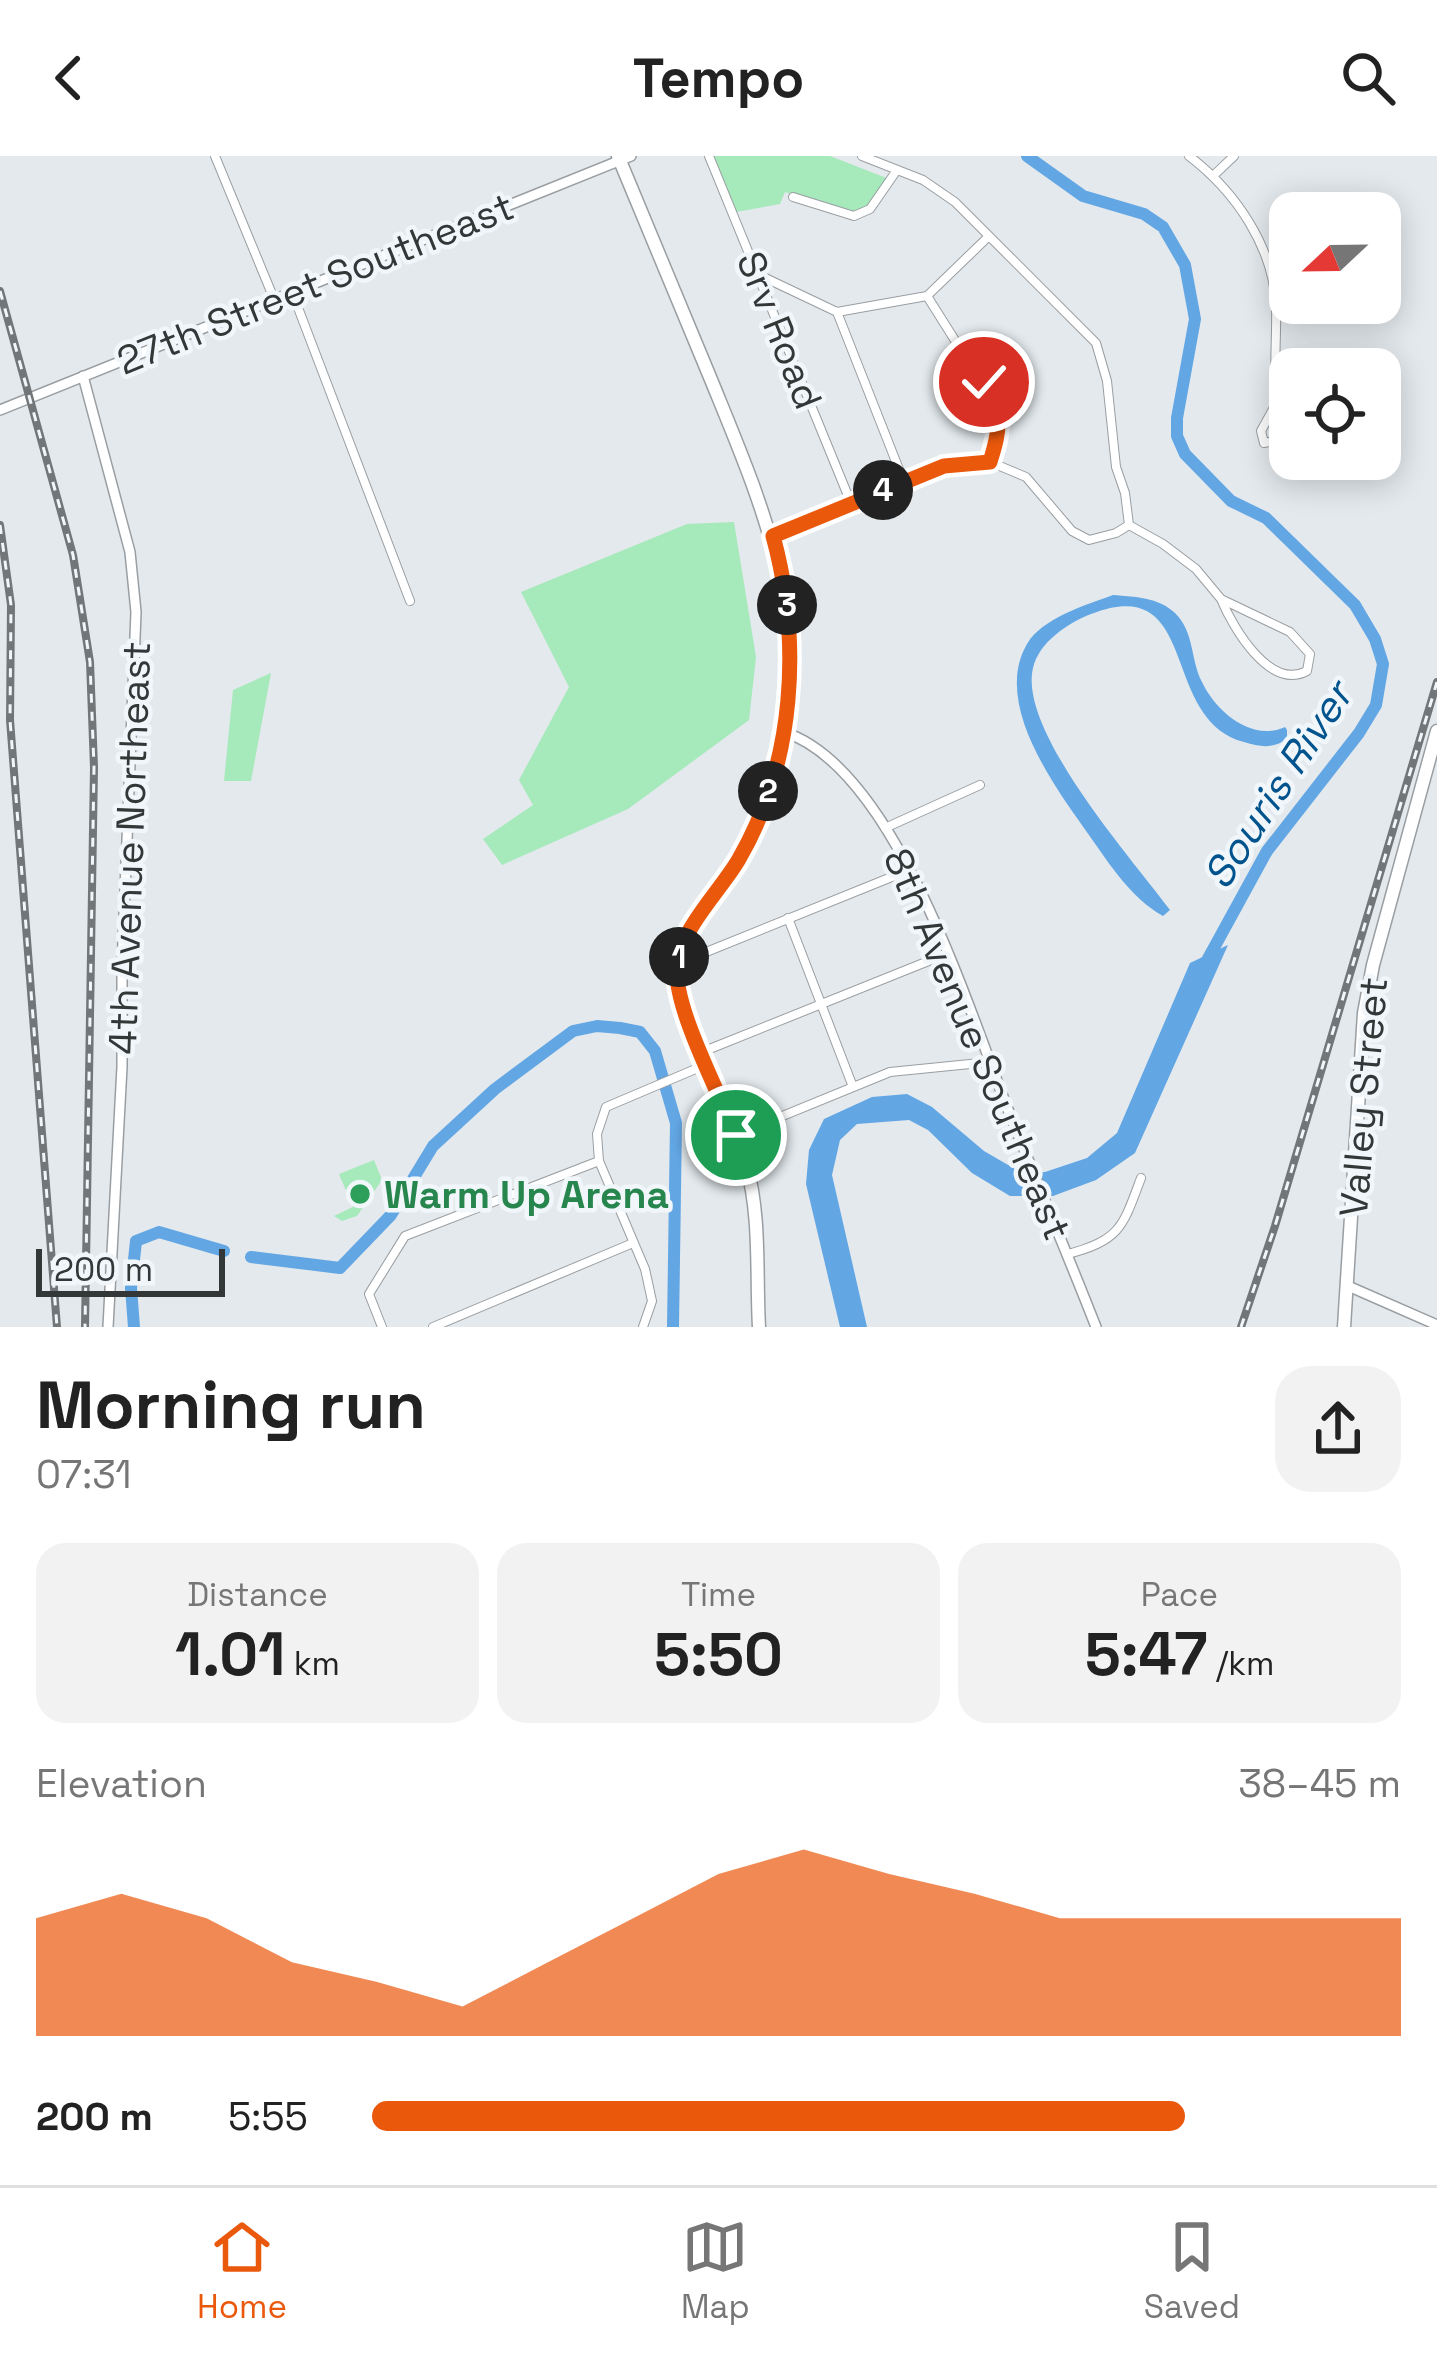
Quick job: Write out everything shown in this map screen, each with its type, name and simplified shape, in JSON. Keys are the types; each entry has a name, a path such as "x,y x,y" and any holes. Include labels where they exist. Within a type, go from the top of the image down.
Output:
{"main road":[{"path":"623,158 773,536 790,631 784,732 770,787"},
{"name":"Valley Street","path":"1344,1327 1364,1013 1437,731"},
{"path":"759,1327 752,1196 736,1135 682,1001 677,964 692,929 742,854 774,771"}],"street":[{"path":"215,156 274,299"},
{"name":"Srv Road","path":"709,156 851,503"},
{"path":"862,156 922,180 955,202 1096,343 1108,381 1116,467 1129,525"},
{"path":"1189,156 1214,175 1252,226 1272,280 1276,348"},
{"path":"1214,175 1234,156"},
{"name":"27th Street Southeast","path":"0,410 623,158"},
{"path":"793,197 854,216 870,209 897,170"},
{"path":"758,274 836,312 927,296 989,236"},
{"path":"292,292 410,601"},
{"path":"927,296 997,407 1000,432 990,462"},
{"path":"836,312 904,482"},
{"name":"4th Avenue Northeast","path":"83,376 130,552 136,612 122,1067 108,1327"},
{"path":"1269,416 1261,431 1264,442 1269,441"},
{"path":"773,536 944,466 990,462 1026,477 1072,531 1089,540 1129,525"},
{"path":"1129,525 1196,569 1256,654 1287,675 1299,676 1307,670 1310,654 1291,632 1221,599"},
{"name":"8th Avenue Southeast","path":"784,732 832,760 885,828 910,870 1096,1327"},
{"path":"885,828 980,785"},
{"path":"677,964 910,870"},
{"path":"788,918 853,1087"},
{"path":"643,1327 652,1301 645,1269 599,1161 597,1135 606,1107 678,1077 704,1058 821,1004 946,954"},
{"path":"736,1135 890,1072 990,1063"},
{"path":"382,1327 369,1294 405,1236 599,1161"},
{"path":"1068,1254 1113,1238 1124,1225 1141,1178"},
{"path":"433,1327 634,1243"},
{"path":"1348,1286 1437,1325"}],"green space":[{"path":"712,156 830,156 889,179 870,207 854,214 785,192 780,204 736,212"},
{"path":"734,522 756,657 749,720 628,809 502,865 483,839 533,805 519,780 569,687 521,592 687,524"},
{"path":"271,673 251,781 224,781 233,690"},
{"name":"Warm Up Arena","path":"374,1160 382,1180 357,1216 342,1221 334,1216 353,1207 339,1174"}],"water":[{"path":"1113,595 1154,601 1175,613 1186,629 1202,682 1216,704 1236,721 1260,731 1287,730 1287,739 1266,746 1244,742 1217,728 1199,706 1166,630 1150,613 1126,606 1091,614 1064,628 1041,650 1033,668 1033,694 1043,725 1082,794 1170,910 1163,916 1122,880 1060,794 1032,744 1017,693 1018,668 1034,635 1066,613"},
{"path":"1228,945 1135,1153 1096,1180 1053,1196 1010,1196 972,1173 928,1130 909,1120 857,1124 840,1140 832,1175 867,1327 840,1327 806,1184 809,1150 824,1119 872,1097 907,1094 1022,1173 1045,1172 1087,1158 1117,1133 1190,963"}],"waterway":[{"name":"Souris River","path":"1027,156 1083,196 1144,214 1163,227 1185,265 1195,319 1177,418 1177,436 1185,454 1231,501 1266,518 1355,605 1383,664 1376,705 1267,851 1204,966"},
{"path":"251,1257 340,1268 391,1215 433,1146 495,1089 573,1031 620,1028 640,1032 655,1051 676,1123 673,1327"},
{"path":"134,1327 131,1288 136,1241 159,1232 224,1251"}],"railway":[{"path":"0,291 73,555 90,662 94,767 85,1327"},
{"path":"0,525 11,605 10,720 57,1327"},
{"path":"1241,1327 1437,682"}],"place":[{"name":"Warm Up Arena","path":"360,1194"}],"route":[{"path":"736,1135 676,976 685,942 742,854 757,821 784,732 790,631 773,536 944,466 990,462 1000,432 997,407 984,382"}]}
